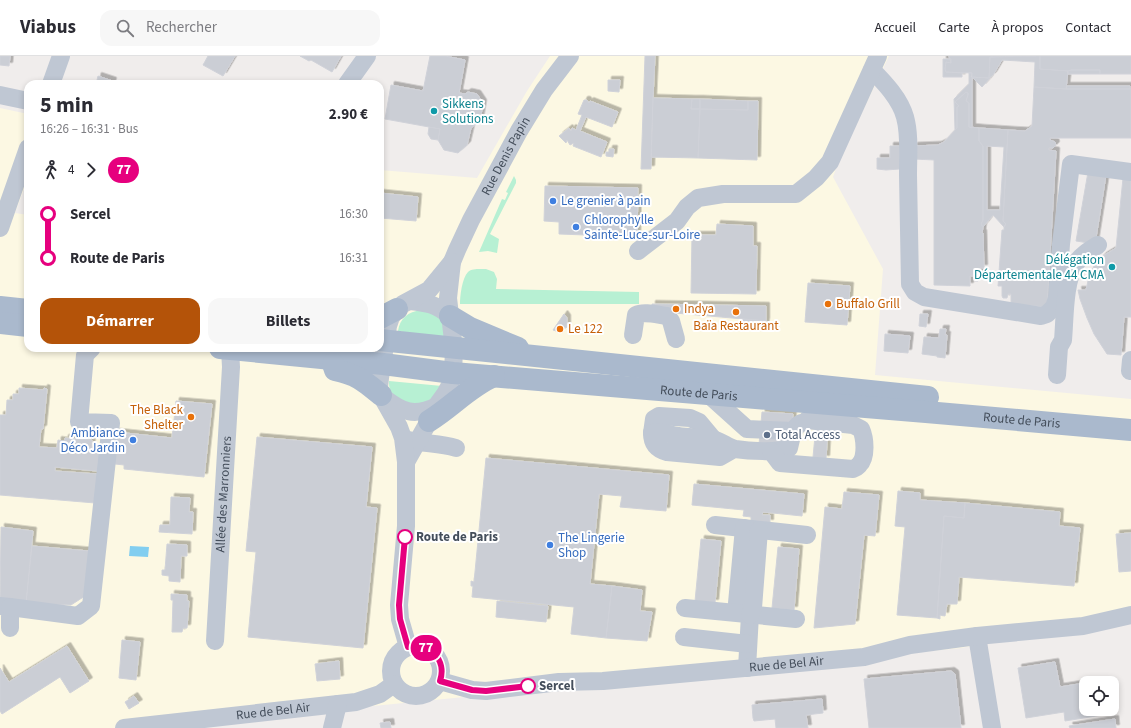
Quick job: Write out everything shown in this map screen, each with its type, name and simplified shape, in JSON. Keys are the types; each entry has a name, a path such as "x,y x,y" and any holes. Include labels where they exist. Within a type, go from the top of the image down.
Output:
{"main road":[{"path":"7,309 24,323"},
{"path":"450,316 470,328 537,356"},
{"name":"Route de Paris","path":"384,340 454,349 537,356 1131,417"},
{"name":"Route de Paris","path":"260,352 383,364 453,373 825,403 1131,430"},
{"path":"331,360 335,370 351,374 361,379 380,395"},
{"path":"433,413 440,414 467,392 483,381 494,376"}],"street":[{"path":"52,80 61,56"},
{"path":"350,80 367,56"},
{"name":"Rue Denis Papin","path":"452,262 471,220 519,131 544,90 570,56"},
{"path":"875,63 883,82 896,99 905,116 907,127 910,284 915,292 924,297 1041,316 1047,314 1054,307 1057,298 1061,244 1071,164 1131,172"},
{"path":"638,251 677,221 687,207 698,198 723,194 796,194 816,178 830,162 875,63"},
{"path":"0,95 24,100"},
{"path":"0,228 24,159"},
{"path":"1057,374 1059,347 1063,340 1068,283 1076,262 1083,255 1098,245"},
{"path":"384,337 391,317 396,309 429,290 452,262"},
{"path":"408,647 400,619 399,605 406,526 406,462 410,440 433,413 448,388 453,373 454,349 448,298 452,262"},
{"path":"396,309 429,303 436,305 450,316"},
{"path":"632,335 636,315 640,313 667,316 671,321 676,339"},
{"path":"10,628 5,606 78,616 91,606 111,423 79,422 85,352"},
{"name":"Allée des Marronniers","path":"215,641 231,367 226,352"},
{"path":"383,352 383,364 379,387 380,395 399,427 410,440 446,445 456,448"},
{"path":"707,394 747,429 793,432"},
{"path":"380,395 400,409 409,412 427,410 433,413"},
{"path":"734,448 720,457 667,452 659,450 654,444 652,432 714,440 734,448 771,452 786,450 789,448 793,432 798,424 807,420 825,403"},
{"path":"771,452 780,463 853,469 859,466 864,450 864,435 861,429 853,425 807,420"},
{"path":"715,525 807,535"},
{"path":"747,668 750,615 753,608 752,529"},
{"path":"685,608 796,619"},
{"name":"Rue de Bel Air","path":"440,681 472,690 486,691 559,682 603,681 864,657 910,645 978,636 1016,625 1084,626 1131,615"},
{"path":"978,636 992,728"},
{"path":"684,637 748,644"},
{"path":"416,646 429,649 436,655 441,667 442,675 440,681 437,687 418,697 406,695 394,684 391,671 393,660 397,654 408,647 416,646"},
{"name":"Rue de Bel Air","path":"124,728 356,702 380,694 394,684"},
{"path":"332,728 338,704"}],"shaded area":[{"path":"550,56 889,56 839,160 833,177 883,269 875,375 1131,399 1131,615 961,648 150,728 0,728 0,108 24,113 24,189 15,213 24,214 24,352 384,352 384,170 477,178 527,91"}],"green space":[{"path":"514,176 516,183 490,234 499,239 497,253 488,251 479,252 502,199 505,200 508,193 506,192"},
{"path":"475,269 486,269 494,272 497,279 496,289 639,292 639,304 460,304 460,296 464,278 468,272"},
{"path":"421,310 433,314 440,319 443,326 445,339 398,331 399,326 405,316 412,312"},
{"path":"389,381 442,386 439,393 420,407 404,402 395,396 389,387"}],"water":[{"path":"130,546 149,547 148,557 129,556"}],"building":[{"path":"0,56 10,56 9,66 0,65"},
{"path":"208,56 235,56 223,76 203,65"},
{"path":"300,56 341,56 332,72 311,60 309,61"},
{"name":"Sikkens Solutions","path":"430,56 445,56 465,60 459,93 465,94 468,92 477,94 483,103 480,121 471,128 467,145 458,153 444,150 438,140 440,129 385,119 391,85 423,91"},
{"path":"645,56 655,56 651,169 641,169"},
{"path":"949,56 1036,56 990,57 989,78 971,77 972,73 946,72 946,62 951,63"},
{"path":"1040,56 1040,69 1068,71 1066,89 1034,87 1035,62 1002,60 993,75 989,78 990,57"},
{"path":"1040,56 1131,56 1131,74 1100,74 1100,70 1068,71 1040,69"},
{"path":"943,59 951,59 951,63 946,62 946,72 962,73 962,77 943,77"},
{"path":"1100,70 1100,74 1068,74 1068,71"},
{"path":"969,73 972,73 972,128 969,127 969,103 966,101 968,93 966,92 955,102 959,106 957,107 957,128 955,130 954,99 969,84"},
{"path":"98,76 110,80 97,80"},
{"path":"972,77 989,78 990,78 982,87"},
{"path":"608,80 620,80 619,92 608,91"},
{"path":"1067,86 1130,86 1130,89 1066,89"},
{"path":"1034,87 1066,89 1131,89 1131,138 1050,138 1050,140 1055,142 1056,145 1053,148 1049,148 1049,150 1056,151 1047,307 1011,304 1011,294 1008,294 1007,298 1003,298 1002,286 998,286 1002,230 1004,230 1004,226 1006,224 1003,221 1008,130 1025,131 1032,126"},
{"path":"966,92 968,95 966,101 969,103 969,127 979,128 979,141 983,146 983,220 981,224 983,227 984,268 980,268 980,279 978,281 975,281 974,276 970,276 970,286 934,285 934,160 914,159 914,146 938,145 944,142 957,128 957,107 959,106 955,102"},
{"path":"653,98 692,99 691,109 700,109 698,158 651,157"},
{"path":"692,99 700,99 700,109 691,109"},
{"path":"700,99 748,101 748,110 700,109"},
{"path":"584,100 618,112 612,127 586,117 580,131 607,142 601,157 573,146 574,143 570,145 567,140 566,143 559,136 569,128 571,131 572,128 576,130 582,115 578,114"},
{"path":"748,101 758,101 757,160 698,158 700,109 748,110"},
{"path":"429,127 440,129 438,140 431,139 428,134"},
{"path":"979,128 1008,130 1003,221 1006,224 1004,227 993,215 983,227 981,224 983,220 983,146 979,141","holes":["987,146 1004,147 1000,210 987,210"]},
{"path":"890,146 900,146 900,169 877,169 877,158 890,158"},
{"path":"609,149 614,149 613,157 606,156 606,152 609,152"},
{"path":"1088,172 1106,175 1095,244 1076,241"},
{"name":"Délégation Départementale 44 CMA","path":"1123,178 1131,179 1131,317 1124,317 1121,355 1107,354 1094,334 1078,290 1086,290 1089,276 1095,264 1103,256 1116,248"},
{"path":"545,186 638,188 637,237 559,234 559,222 544,221"},
{"path":"384,193 418,197 416,221 384,218"},
{"path":"717,224 753,226 753,246 757,246 756,294 691,293 692,235 716,235"},
{"name":"Buffalo Grill","path":"808,283 850,286 847,325 805,322"},
{"path":"652,304 766,306 766,321 652,311"},
{"path":"564,314 567,318 567,327 561,331 553,330"},
{"path":"920,314 928,314 926,327 919,326"},
{"path":"742,319 766,321 765,328 741,326"},
{"path":"940,329 946,329 945,335 947,335 945,358 922,354 924,337 939,338"},
{"path":"885,334 910,336 908,353 884,351"},
{"path":"19,388 47,389 43,429 41,429 39,447 57,448 58,440 65,441 65,438 92,440 91,452 99,453 97,471 55,467 55,471 97,474 95,503 0,495 0,415 6,415 7,400 13,400 13,394 19,394"},
{"path":"176,401 212,404 204,477 124,469 124,465 115,464 116,432 172,438"},
{"path":"762,412 793,414 790,447 759,444"},
{"path":"816,425 828,426 826,459 813,457"},
{"path":"257,437 372,447 366,507 377,508 363,648 248,637 256,552 246,551"},
{"path":"486,458 669,475 666,511 620,507 622,496 599,494 590,584 612,586 606,638 571,634 574,607 472,597 473,586 471,586 471,581 474,582"},
{"path":"694,484 804,494 802,516 763,512 762,515 770,515 770,523 751,521 751,517 743,516 744,510 692,505"},
{"path":"898,491 920,493 920,500 965,503 964,518 944,516 937,618 897,615 905,527 895,526"},
{"path":"844,492 879,495 875,536 864,535 855,624 814,628 825,507 842,509"},
{"path":"171,497 190,498 189,512 193,512 192,534 159,532 160,525 170,525"},
{"path":"965,503 1060,512 1059,526 1080,528 1074,586 959,577 957,604 947,604 945,616 940,615 940,619 937,618 944,516 964,518"},
{"path":"1,527 33,531 26,603 0,600"},
{"path":"1131,533 1131,571 1119,572 1116,534"},
{"path":"701,539 721,541 715,603 695,601"},
{"path":"167,544 187,545 187,556 181,556 180,582 169,581 169,576 162,575 162,570 165,570"},
{"path":"32,546 89,551 85,596 71,605 26,603"},
{"path":"778,547 799,549 794,610 772,608"},
{"path":"612,586 642,590 640,611 652,612 647,641 606,638"},
{"path":"171,594 187,595 187,601 189,601 187,628 183,628 182,632 172,632 173,600 171,600"},
{"path":"497,601 548,606 546,622 496,617"},
{"path":"122,640 140,642 136,680 119,678"},
{"path":"67,646 89,681 70,693 60,677 2,714 0,711 0,668 9,682"},
{"path":"339,661 340,679 317,681 315,664"},
{"path":"1055,662 1060,687 1079,684 1079,716 1096,716 1065,721 1064,712 1026,718 1018,668"},
{"path":"951,671 955,674 961,728 869,728 864,679"},
{"path":"134,696 139,703 129,709 125,702"},
{"path":"822,699 823,713 806,715 808,728 776,728 775,719 754,721 753,718 752,705"},
{"path":"1115,719 1116,728 1070,728 1069,726"},
{"path":"390,722 391,728 381,728 380,723"}],"bus line":[{"name":"77","path":"405,537 399,605 402,629 408,647 423,647 429,649 436,655 439,659 441,667 442,675 440,681 472,690 486,691 528,686"}],"place":[{"name":"Sikkens Solutions","path":"434,111"},
{"name":"Le grenier à pain","path":"553,201"},
{"name":"Chlorophylle Sainte-Luce-sur-Loire","path":"576,227"},
{"name":"Délégation Départementale 44 CMA","path":"1112,267"},
{"name":"Buffalo Grill","path":"828,304"},
{"name":"Indya","path":"676,309"},
{"name":"Baïa Restaurant","path":"736,312"},
{"name":"Le 122","path":"560,329"},
{"name":"The Black Shelter","path":"191,417"},
{"name":"Total Access","path":"767,435"},
{"name":"Ambiance Déco Jardin","path":"133,440"},
{"name":"Route de Paris","path":"405,537"},
{"name":"The Lingerie Shop","path":"550,545"},
{"name":"Sercel","path":"528,686"}]}
